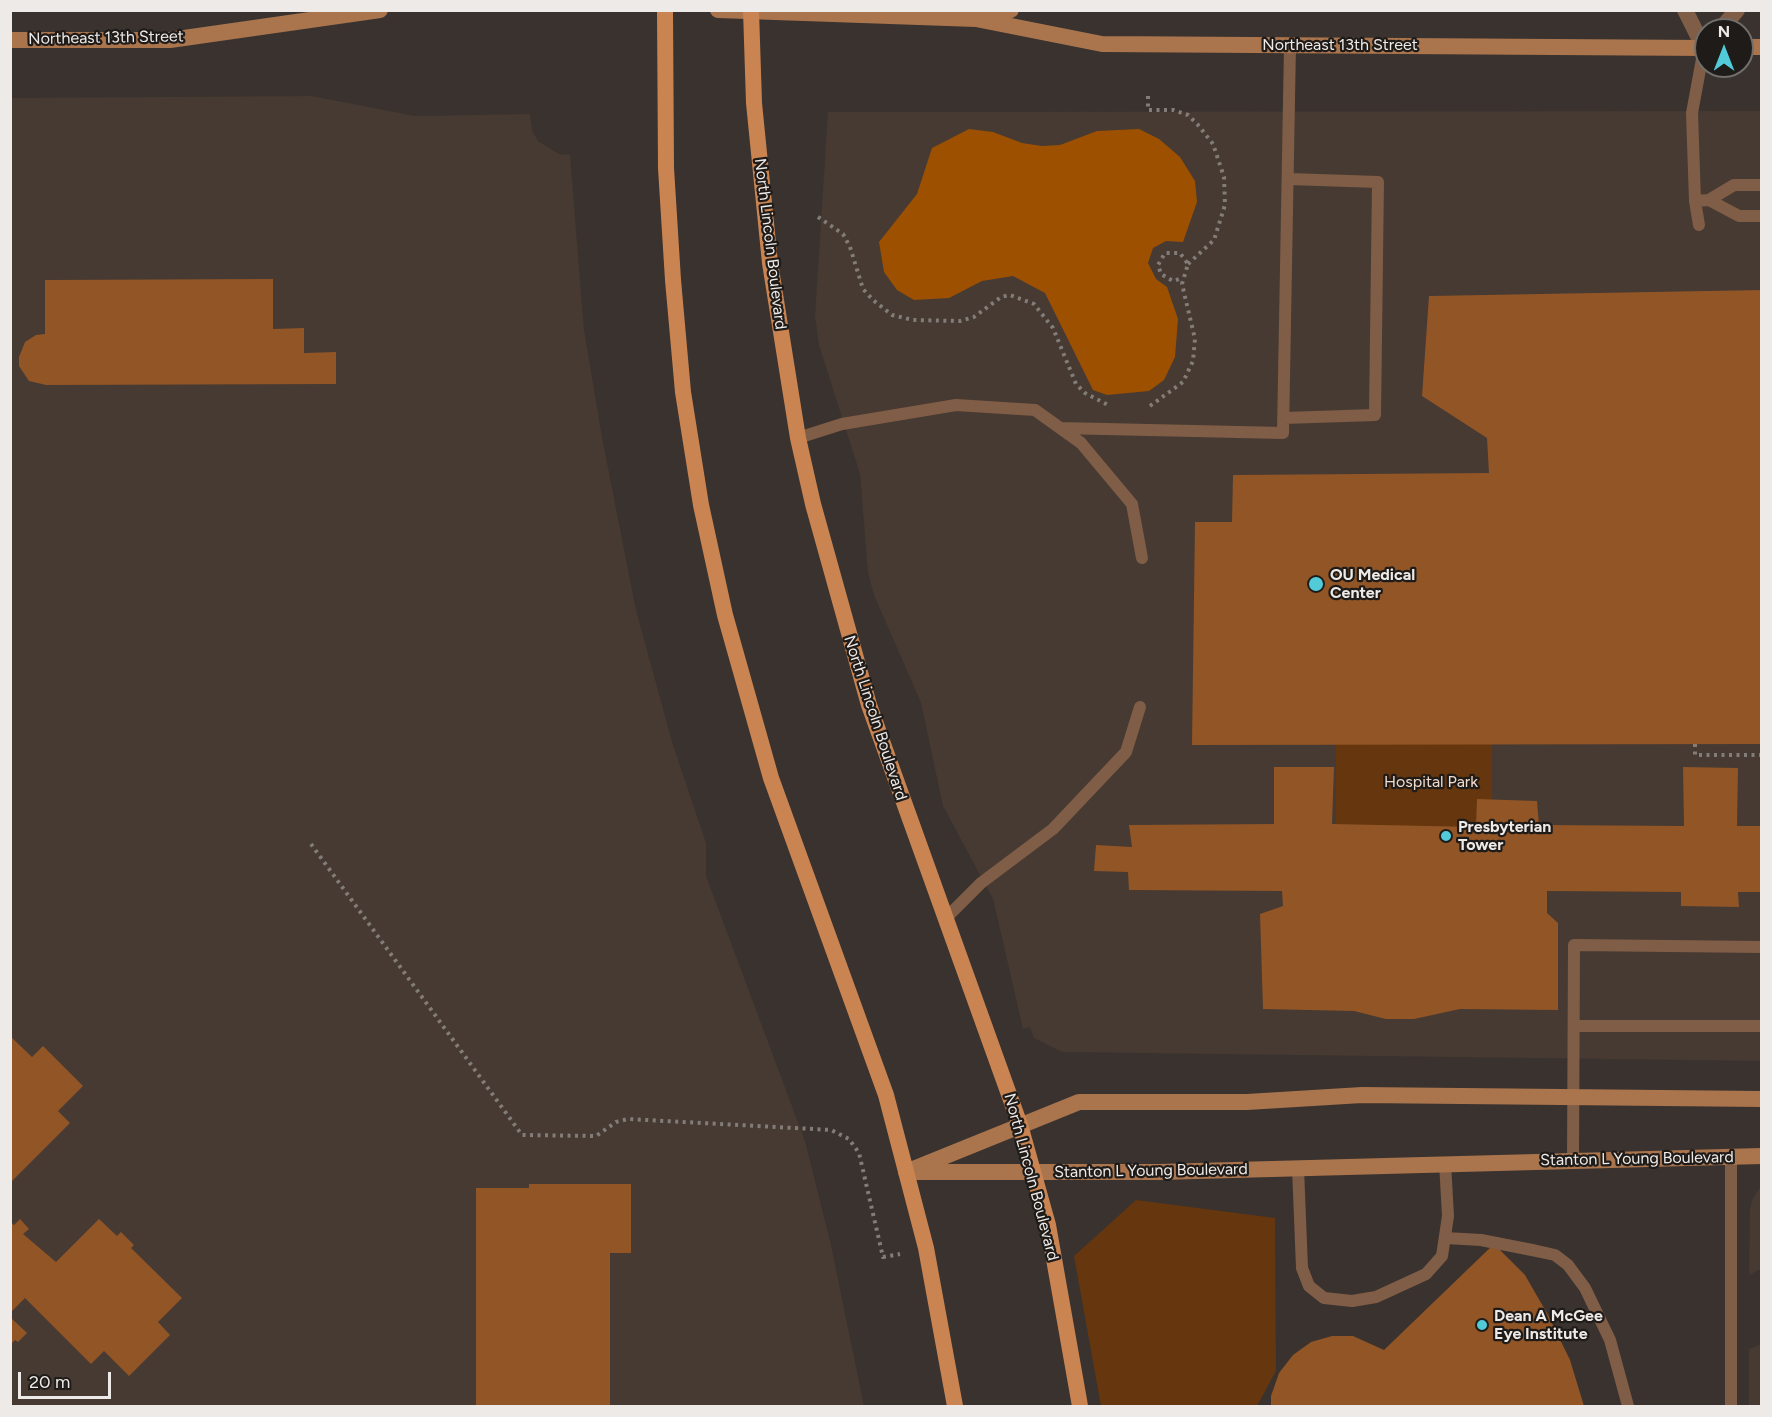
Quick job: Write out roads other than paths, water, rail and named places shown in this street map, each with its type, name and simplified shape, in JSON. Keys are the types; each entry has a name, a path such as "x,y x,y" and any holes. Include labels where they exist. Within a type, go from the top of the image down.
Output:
{"main road":[{"name":"Northeast 13th Street","path":"10,40 170,40 380,10"},
{"path":"665,10 666,158 673,280 684,392 701,505 725,615 768,767 886,1095 928,1258 955,1407"},
{"name":"Northeast 13th Street","path":"718,10 976,19 1102,44 1694,47"},
{"name":"Northeast 13th Street","path":"976,19 1011,10"},
{"name":"North Lincoln Boulevard","path":"751,11 754,103 764,209 798,438 835,589 869,705 1020,1125 1048,1225 1080,1407"},
{"path":"906,1172 1079,1102 1247,1102 1362,1095 1761,1100"},
{"name":"Stanton L Young Boulevard","path":"906,1172 1298,1168 1761,1156"}],"street":[{"path":"1685,10 1694,27"}],"lane":[{"path":"1060,428 1283,434 1290,45"},
{"path":"1699,78 1692,113 1695,201 1699,225"},
{"path":"1284,418 1375,416 1378,182 1289,179"},
{"path":"1695,201 1709,200 1734,185 1761,185"},
{"path":"1709,200 1739,216 1761,216"},
{"path":"798,438 842,424 956,405 1035,410 1081,443 1132,504 1142,558"},
{"path":"947,917 981,884 1053,829 1126,753 1140,707"},
{"path":"1573,1161 1574,945 1761,947"},
{"path":"1574,1026 1761,1026"},
{"path":"1731,1157 1731,1407"},
{"path":"1298,1168 1302,1268 1309,1286 1324,1298 1352,1301 1376,1297 1418,1279 1426,1274 1442,1256 1448,1216 1445,1164"},
{"path":"1446,1238 1481,1240 1532,1250 1555,1256 1568,1265 1585,1288 1610,1340 1628,1407"}],"place":[{"name":"OU Medical Center","path":"1316,584"},
{"name":"Presbyterian Tower","path":"1446,836"},
{"name":"Dean A McGee Eye Institute","path":"1482,1325"}],"park label":[{"name":"Hospital Park","path":"1431,782"}]}
